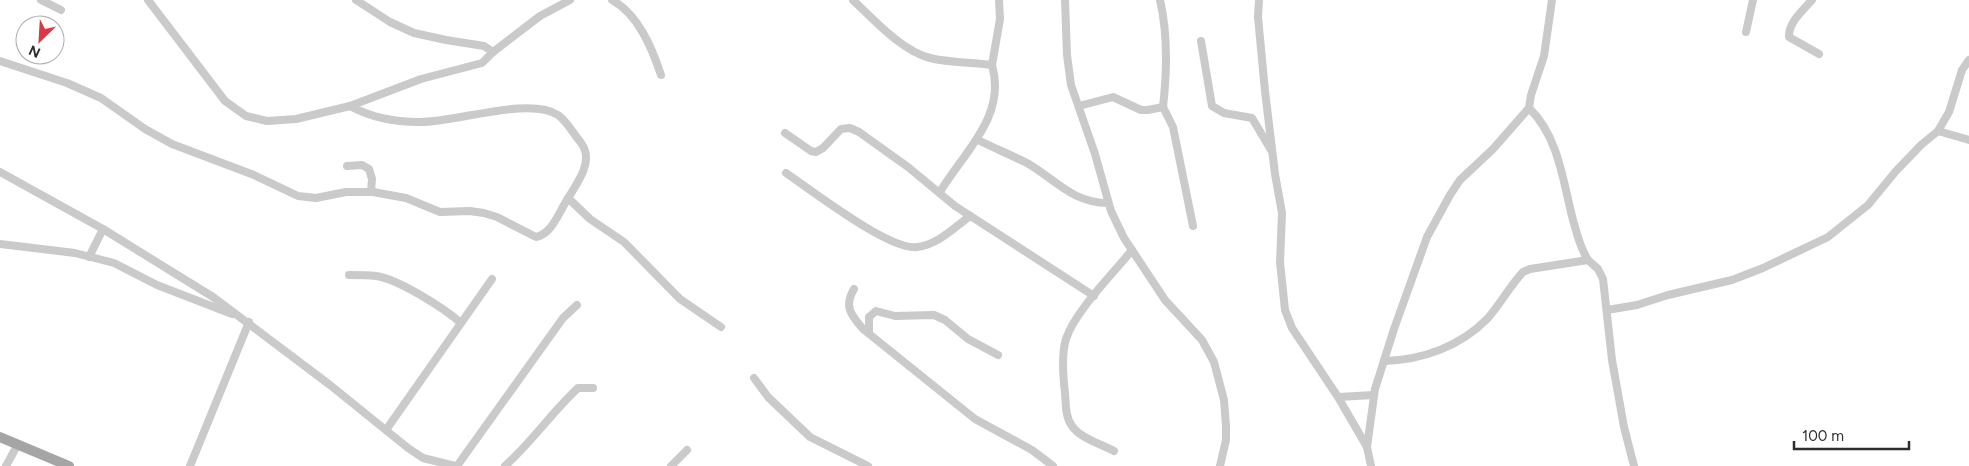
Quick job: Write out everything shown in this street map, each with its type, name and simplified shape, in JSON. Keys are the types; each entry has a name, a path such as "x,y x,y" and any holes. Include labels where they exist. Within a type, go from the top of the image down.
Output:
{"main road":[{"path":"0,436 69,466"}],"street":[{"path":"41,0 62,10"},
{"path":"148,0 225,101 246,116 267,121 311,116 350,106 422,79 482,63 540,16 570,0"},
{"path":"356,0 401,28 414,33 484,46 494,52"},
{"path":"612,0 626,10 634,20 655,58 661,75"},
{"path":"854,0 902,45 915,53 950,62 992,65"},
{"path":"940,192 954,170 978,140 994,102 994,74 992,65 1000,20 999,0"},
{"path":"1065,0 1071,85 1095,154 1108,203 1116,222 1132,250 1165,300 1202,340 1214,362 1224,400 1226,426 1226,440 1220,466"},
{"path":"1160,0 1166,58 1166,89 1163,106 1173,127 1193,226"},
{"path":"1259,0 1258,17 1261,60 1282,213 1280,262 1285,310 1292,328 1338,397 1367,447 1372,466"},
{"path":"1367,447 1378,375 1425,243 1450,195 1468,170 1493,149 1529,108 1531,95 1544,56 1552,0"},
{"path":"1746,32 1753,0"},
{"path":"1812,0 1789,30 1789,38 1819,54"},
{"path":"1201,41 1212,106 1224,113 1252,118 1273,151"},
{"path":"1607,310 1637,305 1668,295 1732,280 1763,268 1828,237 1868,205 1896,171 1921,145 1938,131 1949,112 1962,70 1969,60"},
{"path":"0,61 67,83 92,94 115,107 145,129 172,144 254,176 298,196 316,198 346,192 371,192 406,198 440,212 470,211 484,213 536,237 546,232 580,179 586,153 584,147 565,122 553,113 532,109 510,109 441,121 420,122 382,120 350,106"},
{"path":"1079,106 1113,97 1141,110 1163,106"},
{"path":"1529,108 1541,122 1557,156 1579,242 1588,260 1598,268 1603,280 1612,360 1624,427 1634,466"},
{"path":"785,133 811,151 816,152 841,129 850,128 859,132 908,167 955,206 1094,296"},
{"path":"1938,131 1969,140"},
{"path":"978,140 1026,163 1063,190 1075,196 1094,203 1108,203"},
{"path":"347,166 362,165 369,169 372,179 371,192"},
{"path":"0,172 103,229 179,275 249,322 423,458 456,466 563,318 577,305"},
{"path":"786,172 882,236 908,247 917,248 935,242 970,216"},
{"path":"568,198 590,219 624,242 680,299 721,328"},
{"path":"89,257 103,229"},
{"path":"0,244 89,257 114,264 157,285 241,317"},
{"path":"1114,451 1075,430 1070,425 1066,410 1064,381 1066,340 1070,330 1094,296 1132,250"},
{"path":"1384,361 1399,361 1430,354 1446,348 1461,339 1488,317 1523,272 1530,269 1588,260"},
{"path":"349,275 378,276 394,282 442,307 461,323"},
{"path":"386,430 492,279"},
{"path":"854,288 849,297 850,311 854,319 869,333 975,420 1032,450 1053,466"},
{"path":"869,333 869,317 876,311 904,317 934,315 945,320 968,339 998,355"},
{"path":"190,466 233,357 249,322"},
{"path":"754,378 768,397 810,437 868,466"},
{"path":"505,466 525,447 562,403 578,388 592,388"},
{"path":"1338,397 1374,395"},
{"path":"6,466 18,444"},
{"path":"671,466 687,450"},
{"path":"418,466 423,458"}]}
